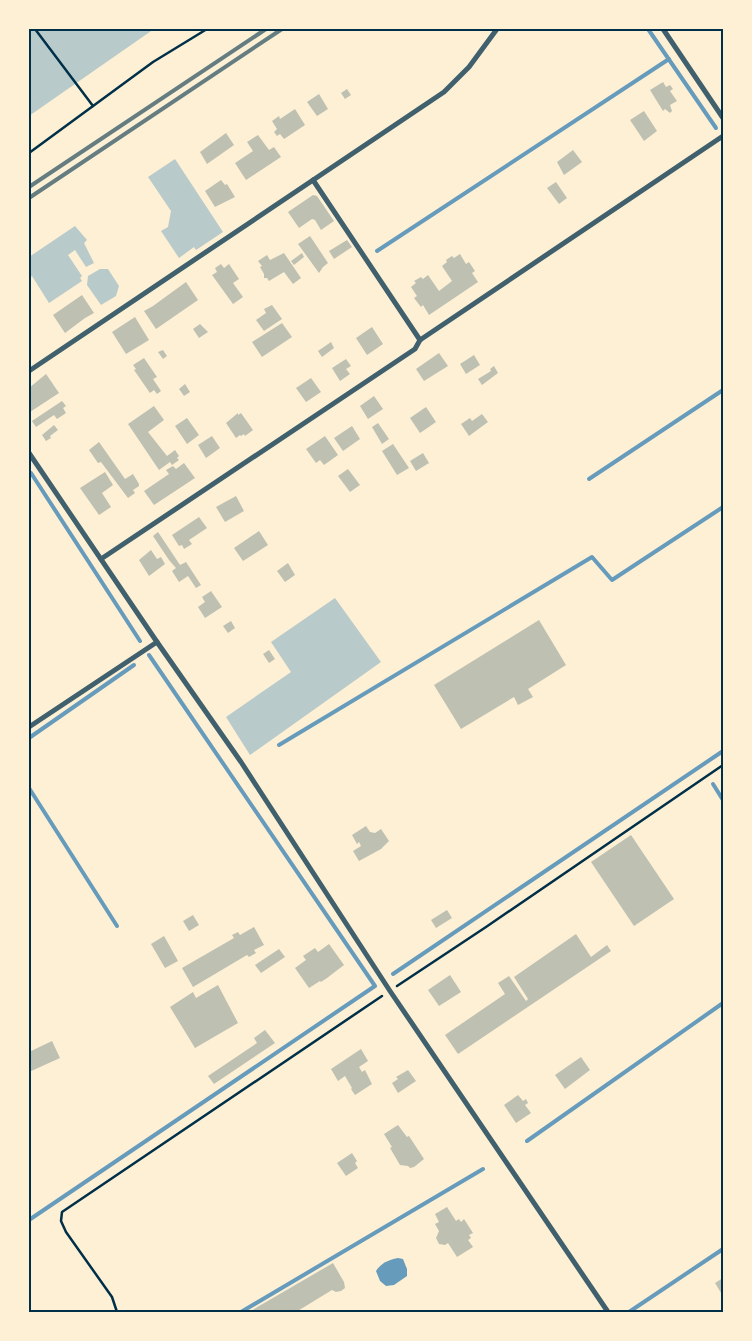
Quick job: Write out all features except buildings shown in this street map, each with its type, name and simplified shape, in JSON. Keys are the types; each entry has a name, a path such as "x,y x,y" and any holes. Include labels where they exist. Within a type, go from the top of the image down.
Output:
{"street":[{"path":"29,371 444,92 469,67 497,29"},
{"path":"663,29 723,118"},
{"path":"101,560 415,349 420,340 723,136"},
{"path":"313,180 420,340"},
{"path":"29,453 241,762 390,990 608,1312"},
{"path":"29,727 157,642"}],"path":[{"path":"35,29 93,106"},
{"path":"29,154 153,62 207,29"},
{"path":"116,1312 112,1297 66,1232 61,1221 62,1212 723,765"}],"shaded area":[{"path":"29,29 154,29 29,116"},
{"path":"175,159 223,232 196,250 194,247 179,258 161,231 168,227 171,211 148,177"},
{"path":"75,226 87,240 84,243 94,263 86,267 75,250 68,255 82,276 80,278 82,281 49,303 32,276 29,278 29,257"},
{"path":"100,269 108,269 119,286 116,296 101,305 87,285 88,276"},
{"path":"335,598 381,662 250,755 226,717 291,672 271,642"}],"water":[{"path":"398,1258 403,1259 407,1269 407,1276 394,1285 386,1286 380,1281 376,1271 385,1262"}],"waterway":[{"path":"648,29 716,128"},
{"path":"377,251 669,59"},
{"path":"589,479 723,390"},
{"path":"29,474 31,473 140,641"},
{"path":"279,745 592,557 612,580 723,507"},
{"path":"29,1220 375,986 149,655"},
{"path":"29,738 134,665"},
{"path":"393,974 723,751"},
{"path":"713,784 723,800"},
{"path":"29,788 117,926"},
{"path":"527,1141 723,1003"},
{"path":"241,1312 483,1169"},
{"path":"629,1312 723,1249"}],"railway":[{"path":"29,187 266,29"},
{"path":"29,198 282,29"}]}
